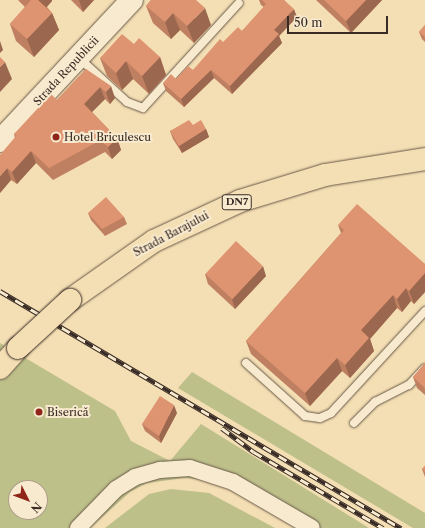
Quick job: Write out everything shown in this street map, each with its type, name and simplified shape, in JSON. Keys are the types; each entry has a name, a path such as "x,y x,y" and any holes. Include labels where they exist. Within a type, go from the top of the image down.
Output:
{"highway":[{"name":"Strada Barajului","path":"0,368 18,348 70,300 154,241 240,201 325,175 425,159"}],"main road":[{"name":"Strada Republicii","path":"2,135 79,57 132,0"}],"street":[{"path":"78,528 116,489 135,477 160,470 190,468 233,482 312,528"}],"lane":[{"path":"79,57 127,102 143,108 239,3"},
{"path":"246,363 304,416 320,418 331,414 425,312"},
{"path":"354,423 375,402 409,385 425,368"}],"green space":[{"path":"0,343 115,411 131,441 170,461 201,424 369,528 298,528 226,487 207,480 184,478 147,483 130,492 90,528 0,528"},
{"path":"192,372 425,513 425,528 413,528 178,388"},
{"path":"171,489 209,493 275,528 105,528 149,494"}],"building":[{"path":"31,0 38,0 52,13 27,39 10,24"},
{"path":"151,0 196,0 205,8 187,26 173,13 165,22 146,6"},
{"path":"262,0 284,0 294,9 274,30 279,34 230,86 211,70 181,99 163,83 171,74 176,79 188,66 193,70 220,39 223,42 238,27 242,31 266,4"},
{"path":"324,0 366,0 346,21"},
{"path":"425,25 425,37 419,32"},
{"path":"122,34 134,44 139,38 160,57 142,76 126,61 116,73 100,58"},
{"path":"0,57 5,62 0,67"},
{"path":"86,69 111,86 106,92 100,87 84,104 117,138 108,147 101,140 49,168 31,151 12,172 7,168 0,176 0,155 16,136 14,134 51,94 57,100"},
{"path":"189,120 193,125 201,120 206,129 179,146 170,131"},
{"path":"106,197 124,217 102,229 88,213"},
{"path":"357,204 425,264 425,273 409,291 406,288 397,299 393,295 361,330 369,338 345,365 337,358 305,393 246,341 344,230 338,225"},
{"path":"236,241 263,266 232,299 205,274"},
{"path":"425,363 425,388 413,377"},
{"path":"160,396 174,405 159,436 142,424"}],"railway":[{"path":"0,291 401,528"},
{"path":"222,428 254,452 383,528"}],"place":[{"name":"Hotel Briculescu","path":"56,137"},
{"name":"Biserică","path":"39,412"}]}
